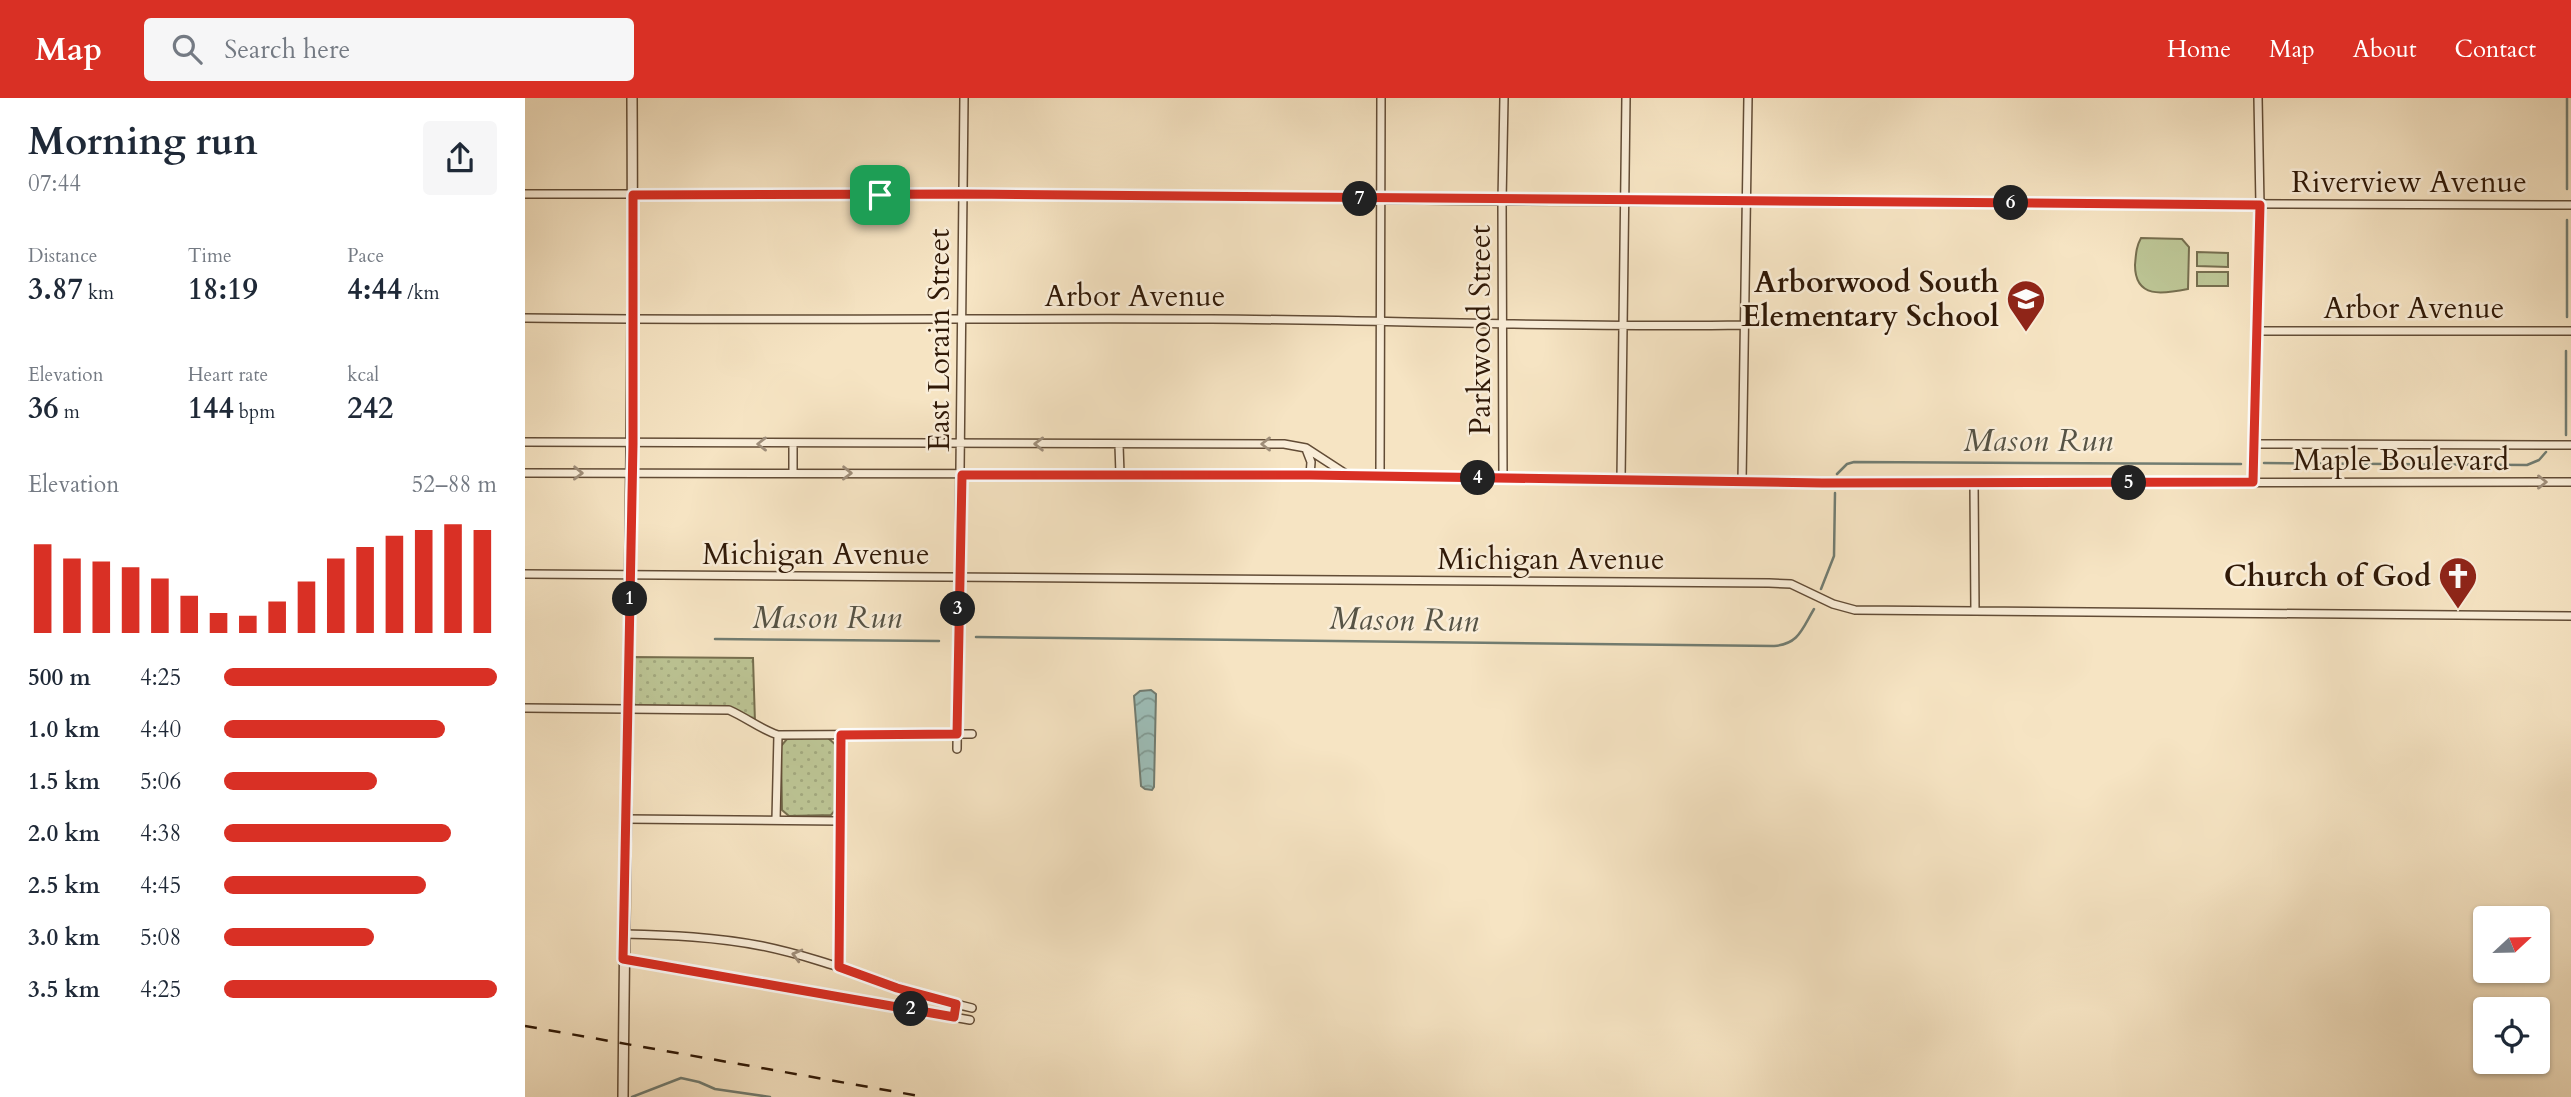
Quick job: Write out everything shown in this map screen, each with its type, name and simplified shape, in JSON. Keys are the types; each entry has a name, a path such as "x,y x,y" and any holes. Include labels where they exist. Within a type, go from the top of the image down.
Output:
{"street":[{"path":"623,1097 625,819 633,444 632,98"},
{"name":"East Lorain Street","path":"957,750 964,98"},
{"path":"1380,476 1381,98"},
{"name":"Parkwood Street","path":"1503,478 1504,98"},
{"path":"1621,479 1626,98"},
{"path":"1742,481 1748,98"},
{"path":"2253,482 2260,205 2258,98"},
{"name":"Riverview Avenue","path":"525,194 963,194 1626,202 2571,205"},
{"name":"Arbor Avenue","path":"525,318 632,320 963,317 1381,320 1621,327 1744,325"},
{"name":"Arbor Avenue","path":"2256,331 2571,331"},
{"path":"525,442 1284,444 1306,448 1350,477"},
{"path":"793,444 793,472"},
{"name":"Maple Boulevard","path":"2254,444 2571,445"},
{"path":"1119,445 1120,474"},
{"path":"1306,448 1311,463 1310,475"},
{"name":"Maple Boulevard","path":"525,473 1310,475 1974,483 2571,482"},
{"path":"1974,483 1975,611"},
{"name":"Michigan Avenue","path":"525,574 1769,583 1791,584 1833,604 1856,610 2571,616"},
{"path":"525,708 729,710 745,717 761,729 778,735 972,734"},
{"path":"776,820 778,735"},
{"path":"839,967 841,735"},
{"path":"625,819 839,821"},
{"path":"624,934 702,937 739,942 839,967 897,988 972,1008"},
{"path":"623,959 970,1020"},
{"path":"954,1017 956,1004"}],"green space":[{"path":"2141,238 2182,239 2189,247 2188,289 2160,293 2145,289 2140,284 2135,265"},
{"path":"2197,252 2228,253 2228,267 2197,266"},
{"path":"2197,272 2228,272 2228,286 2197,286"},
{"path":"632,657 753,658 755,722 713,707 635,705 631,698"},
{"path":"828,738 837,746 837,808 831,815 789,816 782,810 781,746 787,739"}],"water":[{"path":"1151,690 1156,694 1152,790 1141,786 1134,696 1140,691"}],"waterway":[{"name":"Mason Run","path":"2567,98 2567,189"},
{"name":"Mason Run","path":"2567,220 2567,317"},
{"name":"Mason Run","path":"2566,351 2566,435"},
{"name":"Mason Run","path":"2264,463 2527,465 2539,460 2546,452"},
{"name":"Mason Run","path":"1837,474 1847,464 1854,462 2241,464"},
{"name":"Mason Run","path":"1821,589 1834,556 1835,493"},
{"name":"Mason Run","path":"976,637 1774,646 1794,639 1814,609"},
{"name":"Mason Run","path":"715,639 939,641"},
{"path":"632,1097 681,1078 715,1089 770,1097"}],"railway":[{"path":"525,1026 925,1097"}],"place":[{"name":"Arborwood South Elementary School","path":"2026,333"},
{"name":"Church of God","path":"2458,610"}],"route":[{"path":"633,195 880,195 2260,205 2253,482 1822,483 1310,475 962,475 956,656 957,734 841,735 839,821 839,967 924,997 956,1004 954,1017 623,959 633,444 633,195"}]}
